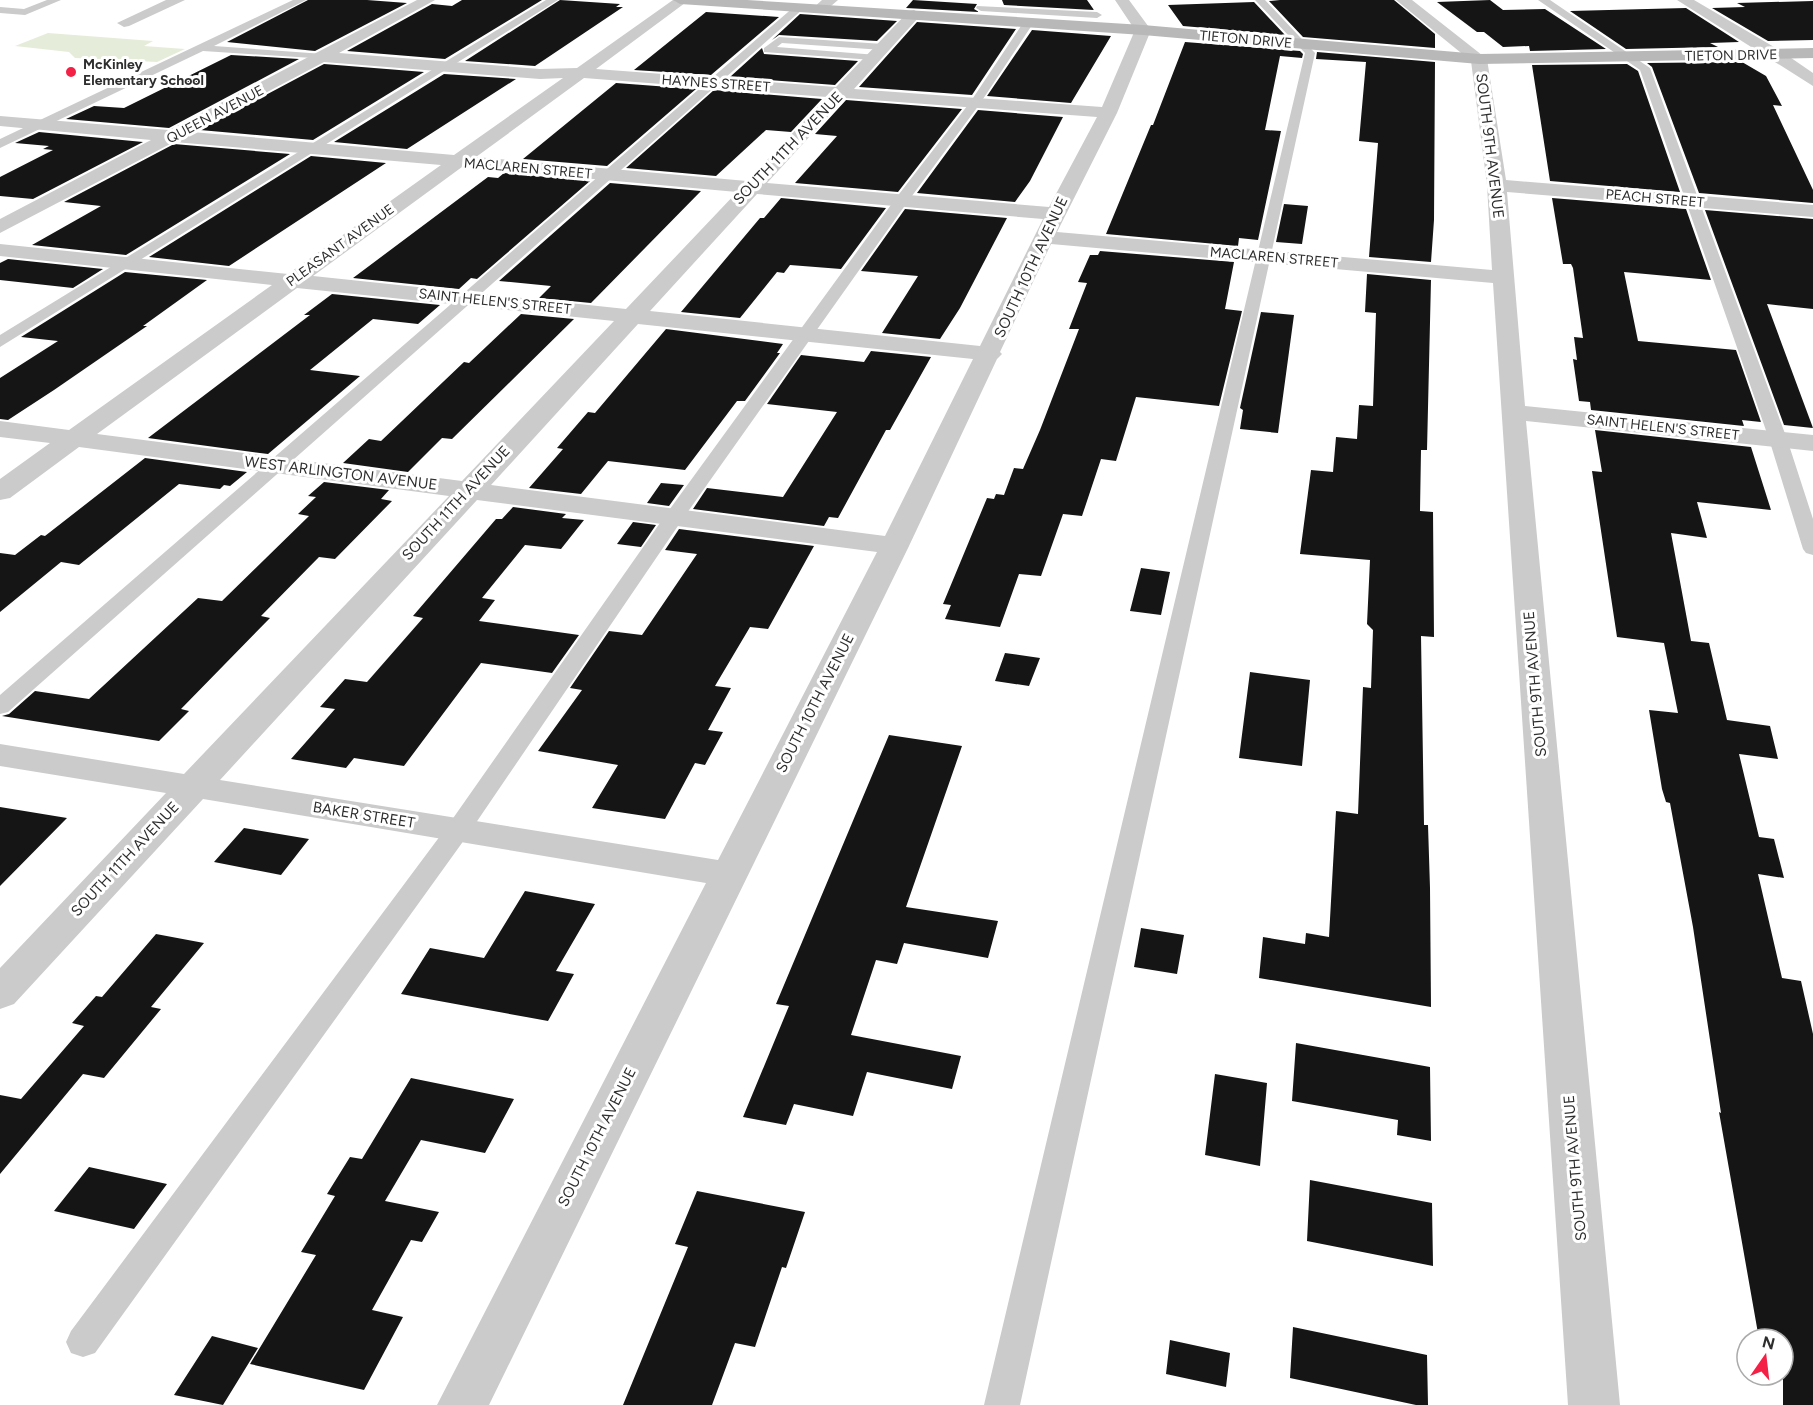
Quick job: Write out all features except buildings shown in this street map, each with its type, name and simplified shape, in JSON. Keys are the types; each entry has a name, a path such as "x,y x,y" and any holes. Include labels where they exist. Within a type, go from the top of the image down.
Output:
{"main road":[{"name":"TIETON DRIVE","path":"681,0 799,8 825,4 914,14 982,9 1029,22 1479,59 1813,53"}],"street":[{"path":"124,23 178,0"},
{"name":"QUEEN AVENUE","path":"0,227 428,0"},
{"name":"PLEASANT AVENUE","path":"0,492 681,0"},
{"name":"SOUTH 9TH AVENUE","path":"1403,0 1479,59 1497,185 1513,412 1594,1405"},
{"path":"1684,0 1775,54 1813,81"},
{"path":"1110,8 1143,30"},
{"name":"SOUTH 11TH AVENUE","path":"0,994 750,187 914,14"},
{"name":"SOUTH 10TH AVENUE","path":"463,1405 990,354 1050,225 1108,113 1143,30"},
{"name":"HAYNES STREET","path":"324,57 540,74 580,73 1108,113"},
{"name":"MACLAREN STREET","path":"0,122 901,201 1264,256 1503,277"},
{"name":"PEACH STREET","path":"1497,185 1813,211"},
{"name":"SAINT HELEN'S STREET","path":"0,250 990,354"},
{"name":"SAINT HELEN'S STREET","path":"1513,412 1813,443"},
{"name":"WEST ARLINGTON AVENUE","path":"0,429 895,546"},
{"name":"BAKER STREET","path":"0,755 728,874"}],"lane":[{"path":"0,10 26,12 56,0"},
{"path":"0,144 301,0"},
{"path":"0,342 240,196 310,149 553,0"},
{"path":"1002,1405 1310,53 1260,0"},
{"path":"1543,0 1646,68 1778,439 1813,549"},
{"path":"0,707 799,8"},
{"path":"982,9 1110,8"},
{"path":"83,1342 458,830 674,517 901,201 975,103 1029,22"},
{"path":"779,40 878,52 768,50 779,40"},
{"path":"202,48 324,57"}],"green space":[{"path":"48,33 153,41 144,46 185,49 157,62 75,58 69,52 15,46"}],"place":[{"name":"McKinley Elementary School","path":"71,72"}]}
